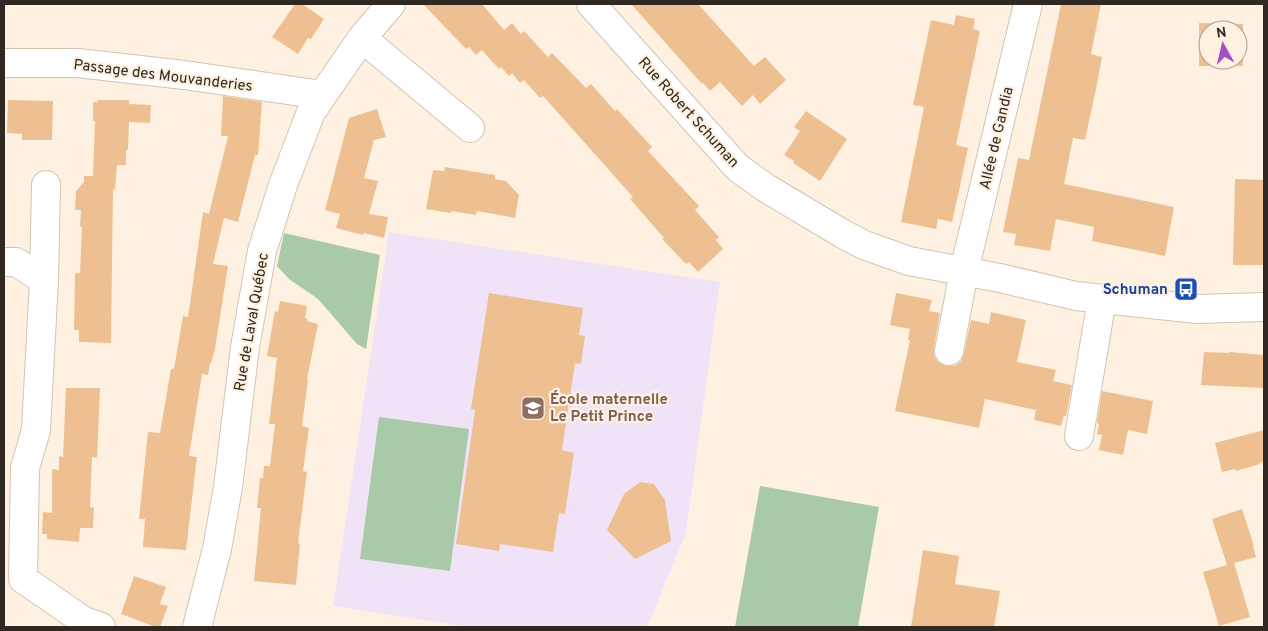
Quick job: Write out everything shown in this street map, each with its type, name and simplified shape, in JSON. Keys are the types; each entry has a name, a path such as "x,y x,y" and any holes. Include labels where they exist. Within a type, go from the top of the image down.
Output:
{"street":[{"name":"Rue de Laval Québec","path":"197,627 217,549 226,496 244,347 262,251 283,185 311,112 362,38 391,4"},
{"name":"Rue Robert Schuman","path":"591,4 738,168 759,183 864,245 909,262 964,271 1076,296 1197,308 1264,307"},
{"name":"Allée de Gandia","path":"964,271 1028,4"},
{"path":"362,38 470,128"},
{"name":"Passage des Mouvanderies","path":"4,63 78,63 184,75 322,95"},
{"path":"46,185 44,280 36,430 25,468 23,579 84,621 101,627"},
{"path":"4,262 16,262 44,280"},
{"path":"949,351 964,271"},
{"path":"1079,436 1102,299"}],"shaded area":[{"name":"École maternelle Le Petit Prince","path":"389,232 720,282 686,533 647,627 469,627 333,606"}],"green space":[{"path":"284,233 380,255 366,349 357,344 318,299 289,279 277,266"},
{"path":"379,417 469,429 450,571 360,559"},
{"path":"760,486 879,507 858,627 735,627"}],"building":[{"path":"295,4 302,4 324,19 311,39 308,38 298,54 272,37"},
{"path":"423,4 482,4 504,30 512,23 521,34 524,31 548,57 552,53 586,88 591,84 615,111 617,109 652,147 648,151 699,206 695,210 719,237 716,240 723,249 698,272 689,262 686,264 662,239 664,238 630,199 633,197 543,96 540,98 524,80 520,83 512,73 509,76 501,67 499,69 482,50 476,55 469,47 466,49"},
{"path":"631,4 698,4 754,66 765,57 786,80 760,104 753,95 742,106 720,82 710,91"},
{"path":"1061,4 1101,4 1091,54 1102,57 1085,140 1073,138 1064,184 1174,207 1165,256 1092,241 1094,227 1056,219 1050,251 1014,245 1016,234 1003,232 1018,158 1029,160"},
{"path":"956,15 975,19 973,29 980,31 956,145 968,148 957,200 952,222 938,219 936,229 901,222 924,107 913,105 931,20 954,25"},
{"path":"223,96 262,102 258,155 255,155 238,222 224,218 213,264 228,266 215,349 208,375 202,374 189,456 197,457 186,550 143,547 145,519 139,519 148,432 160,433 171,369 174,369 183,316 188,317 203,212 209,214 228,136 221,136"},
{"path":"8,100 53,101 52,140 22,140 22,134 7,133"},
{"path":"97,100 129,100 129,104 151,105 150,123 129,122 126,165 117,165 115,190 113,189 111,343 79,342 79,330 74,330 75,273 80,273 82,227 80,227 81,210 75,210 76,191 84,182 84,176 93,176 95,121 93,121 93,102 98,102"},
{"path":"377,109 386,137 374,140 364,178 378,181 369,214 388,217 384,238 336,228 340,214 325,210 349,118"},
{"path":"806,111 847,139 820,181 784,155 800,131 794,127"},
{"path":"445,167 495,175 495,179 506,181 519,195 515,218 477,211 476,215 426,209 433,170 444,171"},
{"path":"1235,179 1264,180 1264,265 1233,265"},
{"path":"489,293 583,308 579,335 585,336 581,364 575,363 562,450 574,453 565,514 559,513 553,552 500,544 499,551 456,544 475,410 471,409"},
{"path":"896,293 932,300 929,311 940,313 934,356 938,362 946,366 955,366 961,361 971,320 989,324 991,312 1026,320 1017,362 1056,370 1053,381 1072,385 1066,416 1064,416 1061,426 1034,420 1036,410 985,399 979,428 895,411 910,340 908,340 910,329 890,325"},
{"path":"280,301 307,306 305,318 307,318 307,321 318,324 307,379 302,426 309,428 303,471 307,472 298,543 300,544 296,585 254,581 261,508 257,508 260,478 263,478 264,466 270,466 275,424 269,424 277,358 267,356 275,311 278,312"},
{"path":"1204,352 1263,355 1264,388 1201,385"},
{"path":"66,388 100,388 97,458 92,457 90,507 94,508 93,528 80,528 79,542 47,539 47,534 42,534 43,512 52,513 52,469 59,470 59,456 63,457"},
{"path":"1102,391 1153,401 1147,434 1128,430 1123,455 1099,450 1102,435 1097,434 1099,424 1097,423"},
{"path":"1264,430 1264,461 1236,471 1235,469 1222,472 1215,443"},
{"path":"640,482 654,484 665,500 671,541 635,559 607,530 624,494"},
{"path":"1242,509 1256,557 1234,563 1250,617 1219,626 1203,572 1227,565 1212,519"},
{"path":"923,550 959,556 955,584 1000,591 994,627 911,627"},
{"path":"134,576 166,587 160,604 168,606 160,627 121,614"}],"place":[{"name":"Schuman","path":"1186,289"},
{"name":"École maternelle Le Petit Prince","path":"533,408"}]}
